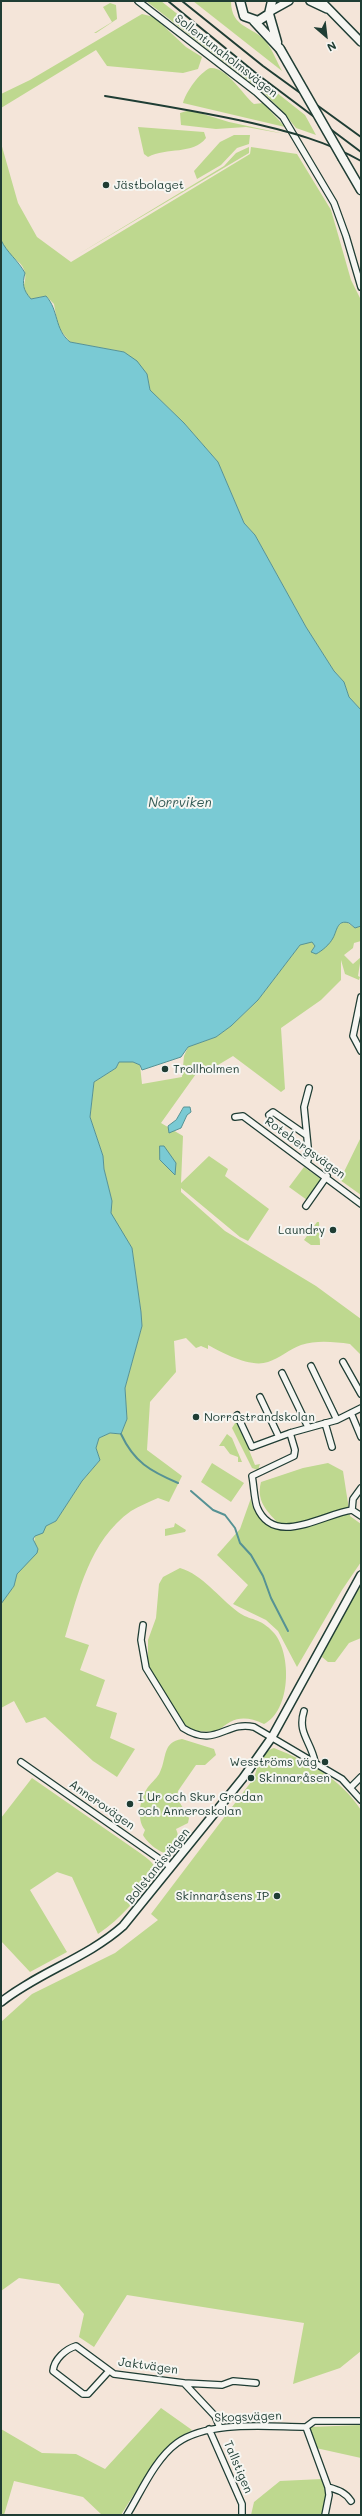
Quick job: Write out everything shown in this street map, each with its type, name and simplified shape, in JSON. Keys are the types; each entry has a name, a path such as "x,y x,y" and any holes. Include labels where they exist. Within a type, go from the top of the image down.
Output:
{"main road":[{"path":"240,1 244,16 254,21 280,49"},
{"path":"272,1 270,12 272,29 280,49 361,190"},
{"path":"254,21 262,20 270,12"}],"street":[{"name":"Sollentunaholmsvägen","path":"138,1 256,92 282,117 334,203 346,236 361,287"},
{"path":"270,12 289,1"},
{"path":"310,1 327,10"},
{"path":"321,1 327,10 361,42"},
{"path":"361,997 353,1029 355,1043 361,1051"},
{"path":"307,1163 309,1157 304,1107 309,1088"},
{"path":"269,1115 273,1112 306,1135"},
{"name":"Rotebergsvägen","path":"235,1117 243,1116 327,1176 361,1204"},
{"path":"306,1206 327,1176"},
{"path":"343,1362 361,1394"},
{"path":"311,1366 337,1420"},
{"path":"282,1373 308,1427"},
{"path":"260,1397 279,1437"},
{"path":"237,1415 252,1447 308,1427 337,1420 361,1408"},
{"path":"351,1413 361,1437"},
{"path":"325,1423 332,1447"},
{"path":"290,1434 295,1450 294,1456 252,1476 257,1505 264,1518 272,1525 295,1526 352,1510 361,1516"},
{"path":"352,1510 354,1499 361,1488"},
{"name":"Bollstanäsvägen","path":"1,2002 23,1985 109,1938 123,1926 243,1778 272,1737 361,1575"},
{"path":"143,1625 141,1640 146,1668 183,1728 191,1734 203,1737 215,1736 242,1724 254,1727 315,1762 351,1787 361,1800"},
{"path":"304,1711 300,1723 303,1733 312,1749 315,1762"},
{"name":"Annerovägen","path":"20,1762 171,1867"},
{"path":"351,1787 361,1777"},
{"name":"Jaktvägen","path":"109,2371 88,2394 83,2394 53,2371 53,2366 67,2349 76,2346 114,2374 184,2383 222,2385 233,2381 256,2383"},
{"name":"Jaktvägen","path":"184,2383 215,2416 220,2428"},
{"name":"Skogsvägen","path":"127,2515 159,2462 176,2443 191,2435 209,2429 220,2428 306,2427 314,2421 361,2421"},
{"path":"306,2427 328,2487 329,2495 325,2515"},
{"name":"Tallstigen","path":"209,2429 242,2504 242,2515"},
{"path":"328,2487 339,2490 347,2495 351,2501"}],"green space":[{"path":"146,1 161,1 305,115 316,135 296,128 283,112 263,92"},
{"path":"193,1 231,1 232,10 235,17 239,22 267,43 282,71"},
{"path":"110,3 116,5 117,19 94,33 112,22 103,7"},
{"path":"142,14 154,17 186,47 202,57 198,69 183,73 107,66 96,50 1,108 1,94 30,80"},
{"path":"210,68 216,69 228,76 254,104 263,103 285,127 183,103 194,83 206,70"},
{"path":"190,110 229,122 285,134 246,127 216,129 181,125 180,113"},
{"path":"138,127 204,132 206,138 194,147 163,152 148,157 144,154"},
{"path":"234,135 250,135 249,144 237,148 221,165 197,179 194,171 220,142"},
{"path":"1,143 18,203 37,237 71,262 250,154 251,147 297,154 331,210 351,280 361,300 361,710 349,697 344,682 334,671 306,627 255,535 244,523 218,462 184,423 150,390 147,374 124,352 70,342 58,327 54,304 46,296 31,299 25,291 24,269 20,263 6,252 1,240"},
{"path":"249,147 249,153 77,255 224,166 236,153"},
{"path":"345,921 355,928 361,926 361,941 354,943 353,948 344,955 353,964 361,957 358,976 360,977 359,980 345,974 341,960 341,980 321,1000 281,1028 285,1089 281,1092 233,1056 208,1071 203,1064 161,1123 183,1136 181,1183 209,1156 228,1169 225,1176 269,1209 248,1241 240,1237 181,1188 181,1192 225,1231 316,1286 361,1319 361,1355 350,1344 319,1342 301,1345 268,1362 253,1363 237,1359 208,1345 208,1349 201,1346 196,1348 186,1338 174,1341 176,1372 150,1402 147,1450 182,1476 169,1502 158,1498 134,1509 117,1523 105,1537 95,1552 81,1585 65,1637 89,1645 80,1670 105,1680 96,1706 117,1713 110,1738 135,1749 117,1777 93,1761 45,1717 26,1723 14,1701 1,1708 1,1604 14,1586 17,1574 38,1548 34,1544 35,1536 46,1526 56,1521 82,1481 100,1460 96,1448 99,1438 110,1433 121,1434 127,1419 125,1388 142,1326 132,1248 110,1213 112,1201 104,1169 103,1156 90,1117 94,1082 116,1068 119,1062 133,1062 140,1065 142,1084 182,1077 184,1056 188,1047 216,1037 231,1026 258,1000 300,945 312,941 315,946 311,952 319,950 328,943 335,929"},
{"path":"361,1137 361,1195 340,1180"},
{"path":"304,1167 321,1179 307,1200 289,1187"},
{"path":"317,1222 319,1222 320,1245 311,1245 304,1240"},
{"path":"237,1420 251,1449 249,1450 255,1465 260,1464 258,1470 252,1468 232,1428"},
{"path":"227,1434 232,1438 242,1462 238,1462 238,1457 230,1454 224,1446 219,1446"},
{"path":"212,1463 244,1483 231,1502 201,1482"},
{"path":"328,1463 343,1471 350,1516 361,1524 361,1562 342,1590 297,1667 278,1631 266,1620 233,1604 248,1585 217,1555 240,1529 251,1498 257,1515 266,1523 284,1530 269,1514 262,1503 260,1497 261,1482 303,1468"},
{"path":"175,1523 186,1530 185,1532 165,1536 165,1529 174,1527"},
{"path":"180,1568 188,1571 203,1581 242,1615 264,1624 274,1633 280,1642 286,1668 284,1695 273,1717 264,1724 250,1719 239,1719 228,1723 217,1732 192,1731 182,1723 148,1667 148,1640 156,1618 159,1584 163,1577"},
{"path":"361,1585 361,1638 349,1643 335,1662 328,1662 322,1657 327,1642"},
{"path":"182,1739 214,1749 216,1755 205,1765 196,1765 178,1791 177,1798 189,1818 188,1823 176,1829 178,1843 176,1849 171,1855 151,1845 143,1835 145,1830 142,1825 140,1808 145,1792 160,1772 168,1747 171,1743"},
{"path":"274,1748 323,1772 353,1799 361,1810 361,2351 340,2368 293,2384 304,2323 127,2295 94,2347 79,2337 84,2314 59,2284 19,2278 1,2291 1,2022 32,1994 115,1953 158,1920 151,1914 254,1778 263,1756"},
{"path":"32,1778 146,1857 155,1868 156,1875 122,1914 98,1934 72,1877 57,1872 30,1890 67,1952 30,1972 1,1941 1,1818"},
{"path":"161,2408 192,2430 180,2438 160,2457 121,2515 102,2515 83,2497 14,2481 4,2515 1,2515 1,2429 42,2453 76,2454 105,2469"},
{"path":"361,2425 361,2458 316,2448 310,2427"},
{"path":"322,2479 327,2498 323,2515 251,2515 254,2502 280,2481"}],"water":[{"name":"Norrviken","path":"1,240 6,249 25,273 23,284 26,293 31,299 46,296 53,307 61,331 65,337 70,342 124,352 137,361 147,374 150,390 184,423 218,462 244,523 255,535 306,627 334,671 344,682 349,697 361,710 361,926 355,928 349,923 345,922 340,924 330,943 316,954 311,952 315,946 312,942 300,945 258,1000 231,1026 216,1037 188,1047 181,1057 142,1070 140,1065 133,1062 119,1062 116,1068 94,1082 90,1117 103,1156 104,1169 112,1201 111,1213 132,1248 141,1312 142,1326 125,1388 127,1419 121,1434 110,1433 99,1438 96,1448 100,1460 82,1481 56,1521 46,1526 43,1533 35,1536 33,1539 38,1549 37,1553 17,1574 14,1586 1,1604"},
{"path":"184,1107 190,1107 191,1112 187,1115 181,1128 169,1133 168,1126 176,1120"},
{"path":"160,1146 164,1146 176,1163 175,1175 160,1160"}],"waterway":[{"path":"121,1434 131,1452 137,1459 151,1470 178,1483"},
{"path":"191,1491 213,1510 225,1515 235,1528 240,1543 251,1555 263,1576 271,1598 288,1631"}],"railway":[{"path":"168,1 257,74 361,152"},
{"path":"182,1 263,66 361,137"},
{"path":"105,96 215,115 280,130 335,148 361,161"}],"place":[{"name":"Jästbolaget","path":"106,185"},
{"name":"Trollholmen","path":"165,1069"},
{"name":"Laundry","path":"333,1230"},
{"name":"Norrastrandskolan","path":"196,1417"},
{"name":"Wesströms väg","path":"325,1762"},
{"name":"Skinnaråsen","path":"251,1778"},
{"name":"I Ur och Skur Grodan och Anneroskolan","path":"130,1804"},
{"name":"Skinnaråsens IP","path":"277,1896"}]}
